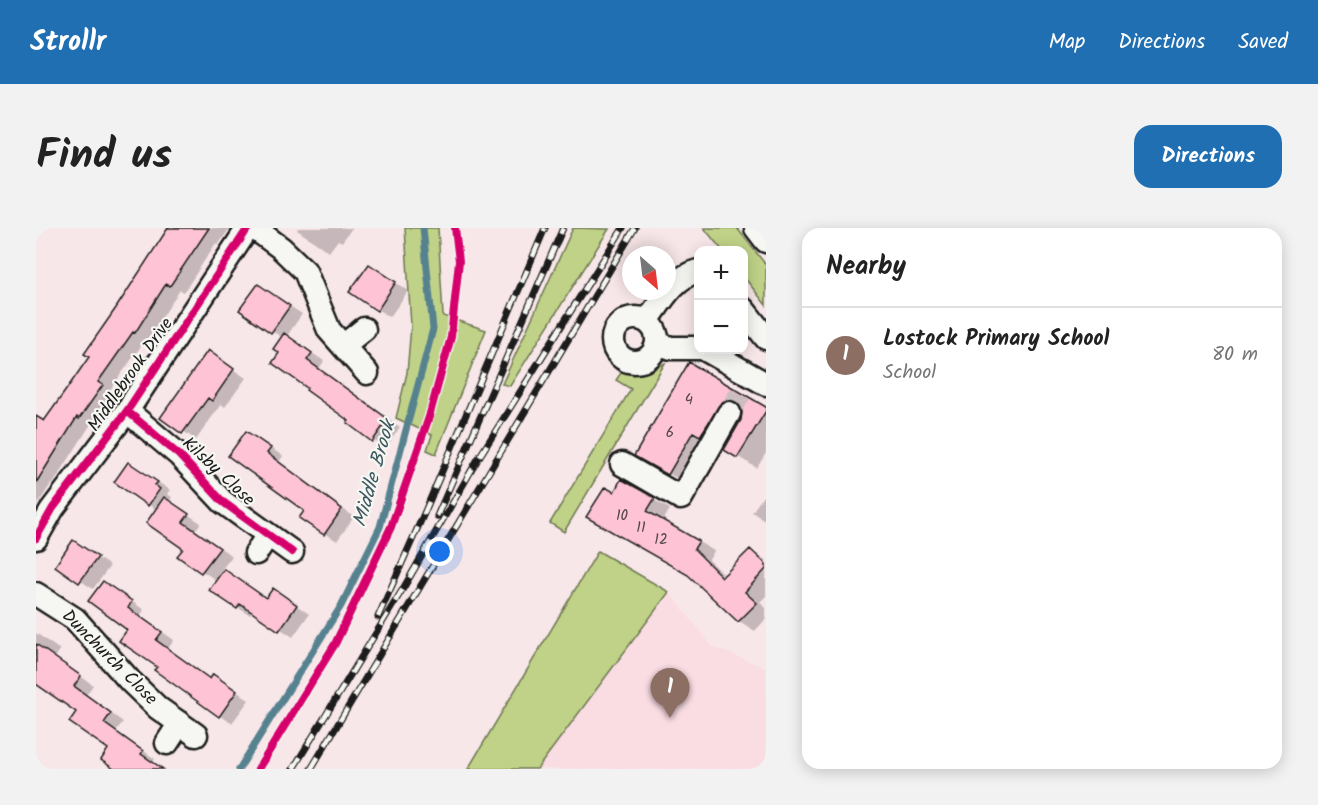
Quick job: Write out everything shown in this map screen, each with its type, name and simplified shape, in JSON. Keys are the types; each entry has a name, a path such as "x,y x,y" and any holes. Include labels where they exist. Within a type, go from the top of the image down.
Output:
{"street":[{"name":"Middlebrook Drive","path":"36,538 53,508 127,411 248,228"},
{"path":"254,228 281,248 305,271 329,330 367,373"},
{"path":"756,228 766,241"},
{"path":"647,321 676,283 686,275 694,273"},
{"path":"748,315 766,338"},
{"path":"633,318 647,321 656,332 657,343 652,353 640,361 626,360 615,350 613,336 620,323 633,318"},
{"path":"343,345 364,329"},
{"path":"657,343 671,348 694,348"},
{"path":"712,354 753,383"},
{"name":"Kilsby Close","path":"127,411 179,455 262,544 292,552"},
{"path":"622,465 688,502 729,413"},
{"name":"Dunchurch Close","path":"36,594 61,608 75,620 130,681 158,708 188,729 167,743"}],"shaded area":[{"path":"669,592 713,647 766,668 766,769 537,769"}],"green space":[{"path":"405,228 438,228 443,316 486,330 436,454 427,450 432,435 396,418 407,373 411,326"},
{"path":"573,228 609,229 510,386 502,384"},
{"path":"704,228 737,228 766,265 766,305 748,282 748,246 719,246"},
{"path":"665,363 564,532 550,523 631,389 616,380 623,370 645,373"},
{"path":"598,551 669,592 537,769 468,769"}],"building":[{"path":"168,228 209,228 170,286 166,284 135,333 133,332 98,382 103,385 79,419 77,417 36,483 36,416 44,421 66,390 89,357 84,354"},
{"path":"369,264 396,282 377,311 349,292"},
{"path":"258,284 290,306 271,333 239,310"},
{"path":"284,333 312,353 307,360 388,419 372,442 347,423 349,421 272,363 279,353 273,349"},
{"path":"208,350 234,369 212,401 208,398 182,434 160,418"},
{"path":"689,362 766,407 766,411 737,458 724,450 741,420 742,412 735,401 722,402 700,436 693,432 668,475 634,456"},
{"path":"246,431 271,448 267,453 342,509 324,535 299,518 304,511 228,456"},
{"path":"128,462 158,482 155,485 160,489 148,506 114,482"},
{"path":"621,479 655,498 647,511 699,541 694,549 722,577 750,549 766,564 766,569 745,592 757,603 738,622 688,575 586,517 605,487 614,492"},
{"path":"164,497 189,514 183,522 220,548 201,573 177,556 183,549 146,523"},
{"path":"73,540 98,557 79,583 55,566"},
{"path":"224,569 266,598 273,588 297,605 279,631 240,604 237,609 209,590"},
{"path":"103,581 132,601 128,608 162,632 156,640 210,679 213,674 237,691 219,717 154,670 157,667 119,641 127,630 88,601"},
{"path":"36,644 81,676 74,686 111,713 104,723 143,751 141,754 163,769 114,769 101,760 108,749 69,722 76,712 36,684"}],"waterway":[{"name":"Middle Brook","path":"239,769 341,606 380,527 433,329 423,228"}],"tunnel":[{"path":"729,413 741,392"}],"railway":[{"path":"378,617 545,228"},
{"path":"437,516 563,228"},
{"path":"293,769 404,587 478,459 623,228"},
{"path":"311,769 635,228"}],"cycle path":[{"path":"36,538 53,508 127,411 248,228"},
{"path":"258,769 335,644 391,527 429,417 451,337 459,261 455,228"},
{"path":"127,411 179,455 223,502 292,552"}],"place":[{"name":"Lostock Primary School","path":"670,718"}]}
